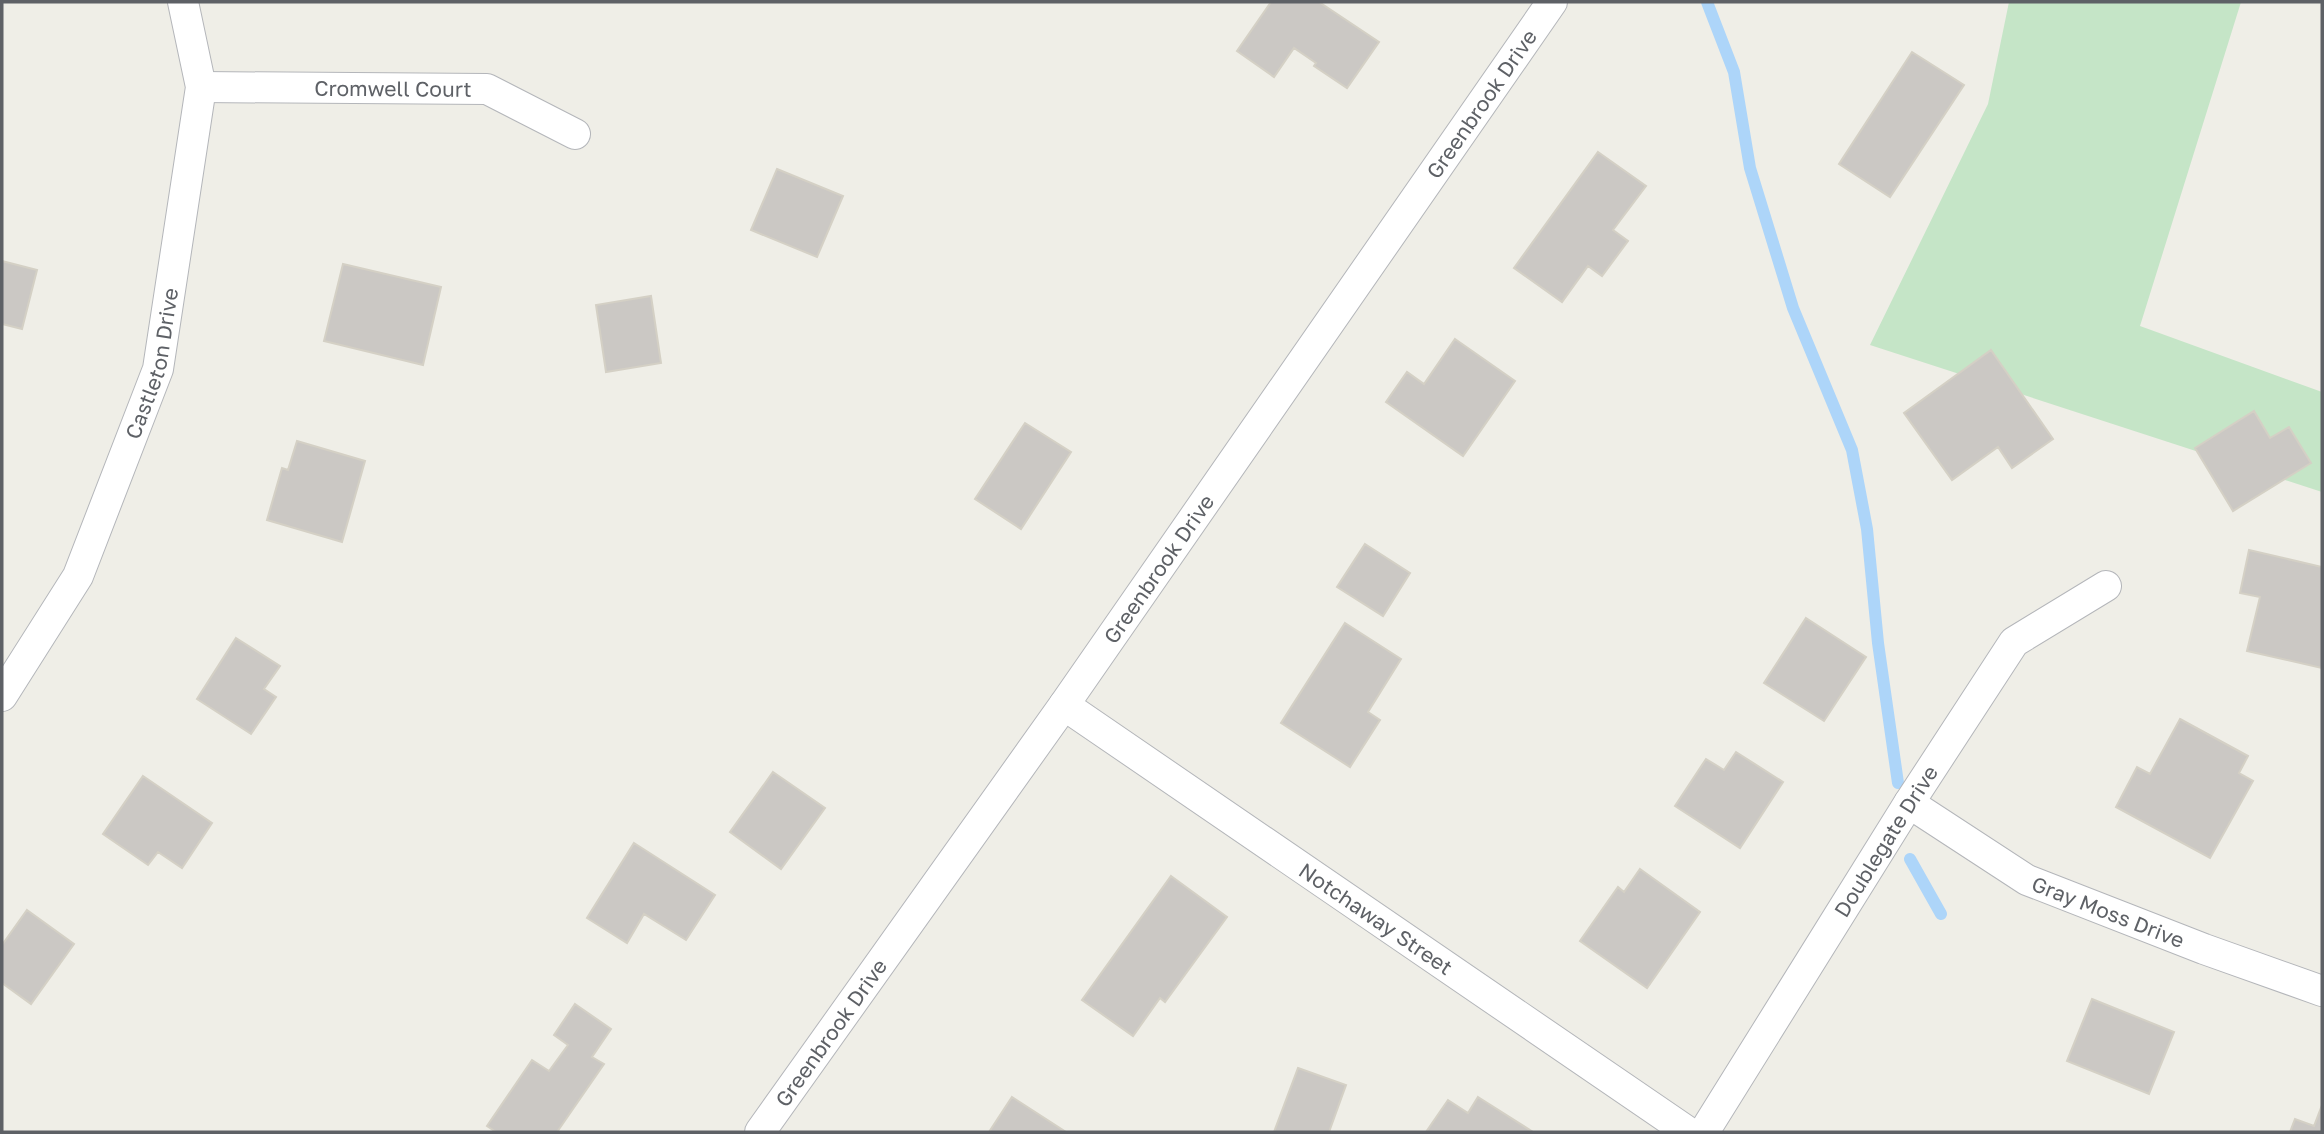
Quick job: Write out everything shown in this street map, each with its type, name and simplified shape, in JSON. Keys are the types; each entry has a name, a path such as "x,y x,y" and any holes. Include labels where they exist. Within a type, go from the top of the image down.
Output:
{"street":[{"name":"Castleton Drive","path":"2,696 78,576 158,369 201,87 183,2"},
{"name":"Greenbrook Drive","path":"760,1132 1064,705 1552,2"},
{"name":"Cromwell Court","path":"201,87 487,89 575,134"},
{"name":"Doublegate Drive","path":"1703,1132 1909,803 2014,642 2106,586"},
{"name":"Notchaway Street","path":"1064,705 1688,1132"},
{"name":"Gray Moss Drive","path":"1909,803 2027,880 2204,949 2322,991"}],"green space":[{"path":"2009,2 2241,2 2140,326 2322,392 2322,492 1870,345 1988,104"}],"building":[{"path":"1271,2 1319,2 1379,42 1347,88 1314,66 1316,63 1294,48 1274,77 1237,51"},
{"path":"1912,52 1964,85 1890,197 1839,164"},
{"path":"1598,152 1646,186 1613,230 1628,241 1602,276 1588,266 1562,302 1514,268"},
{"path":"777,169 843,196 817,257 751,230"},
{"path":"2,261 37,270 22,329 2,324"},
{"path":"343,264 441,287 423,365 324,341"},
{"path":"651,296 661,363 606,372 596,305"},
{"path":"1455,339 1515,381 1463,456 1386,402 1407,372 1424,384"},
{"path":"1991,350 2053,439 2012,468 1998,447 1952,480 1904,413"},
{"path":"2254,411 2270,438 2289,427 2311,463 2233,511 2195,448"},
{"path":"1025,423 1071,452 1021,529 975,499"},
{"path":"297,441 365,461 342,542 267,520 282,468 288,470"},
{"path":"1365,544 1410,573 1383,616 1337,587"},
{"path":"2249,550 2322,567 2322,668 2247,651 2260,597 2240,593"},
{"path":"1806,618 1866,657 1824,721 1764,683"},
{"path":"1345,623 1401,659 1368,712 1380,720 1350,767 1281,723"},
{"path":"236,638 280,666 264,689 276,697 251,734 197,699"},
{"path":"2180,719 2248,756 2239,773 2253,781 2210,858 2116,807 2137,767 2150,774"},
{"path":"1736,752 1783,782 1740,848 1675,806 1706,759 1724,770"},
{"path":"773,772 825,808 781,869 730,832"},
{"path":"143,776 212,823 182,868 158,852 148,865 103,834"},
{"path":"634,843 715,895 686,940 644,914 627,943 587,918"},
{"path":"1640,869 1700,912 1647,988 1580,941 1618,887 1624,892"},
{"path":"1171,876 1227,917 1165,1002 1160,998 1133,1036 1082,1000"},
{"path":"27,910 74,944 31,1004 2,983 2,945"},
{"path":"2092,999 2174,1032 2149,1094 2067,1061"},
{"path":"575,1004 611,1029 592,1057 604,1064 557,1132 496,1132 487,1126 532,1060 549,1071 568,1045 554,1035"},
{"path":"1298,1068 1346,1085 1329,1132 1274,1132"},
{"path":"1012,1097 1066,1132 989,1132"},
{"path":"1478,1097 1533,1132 1426,1132 1448,1100 1468,1113"},
{"path":"2322,1105 2322,1132 2290,1132 2295,1119 2314,1126"}],"waterway":[{"path":"1707,2 1734,72 1750,168 1793,308 1852,450 1867,529 1878,643 1898,783"},
{"path":"1910,859 1941,914"}]}
